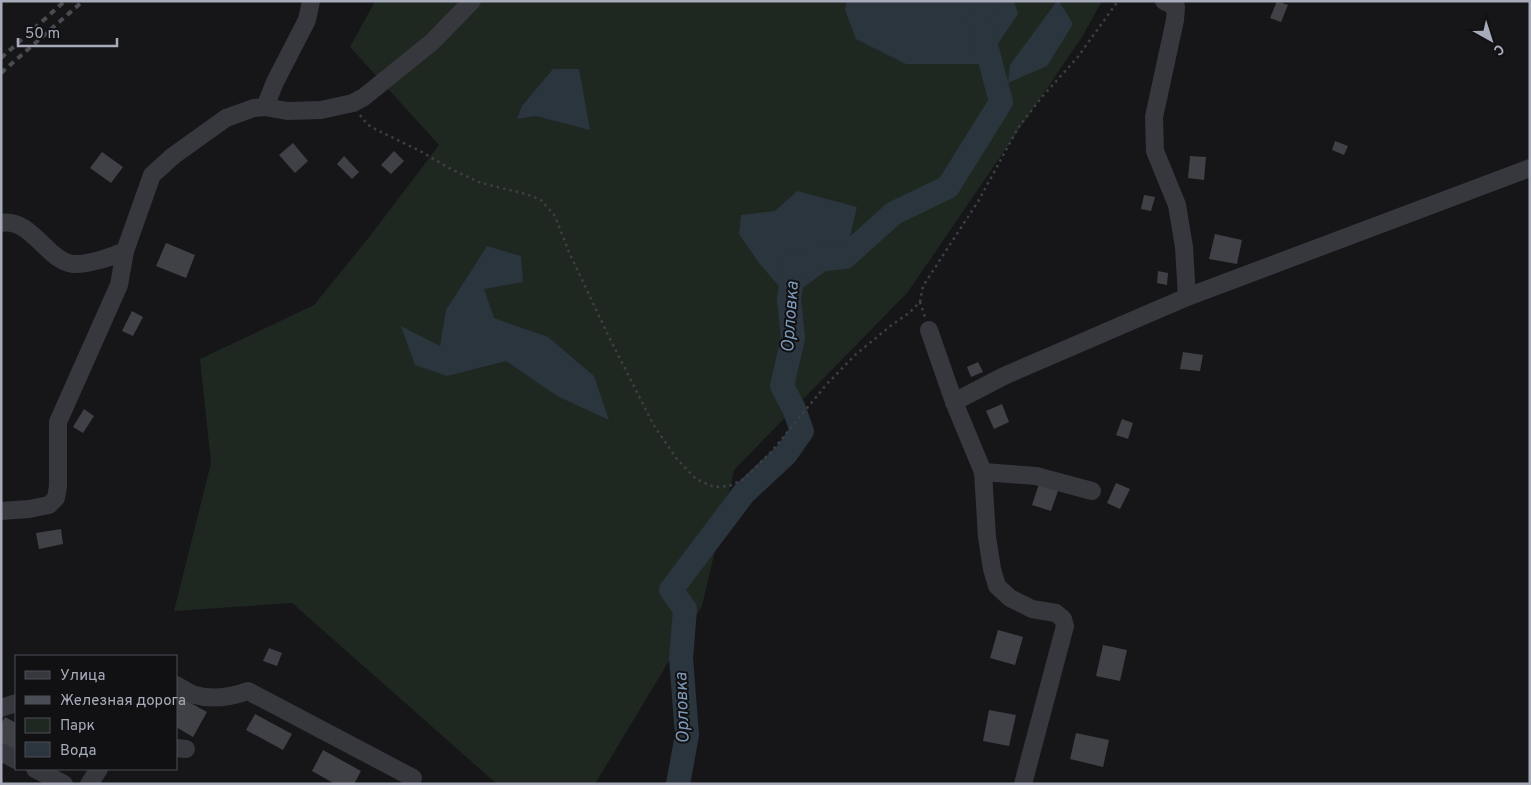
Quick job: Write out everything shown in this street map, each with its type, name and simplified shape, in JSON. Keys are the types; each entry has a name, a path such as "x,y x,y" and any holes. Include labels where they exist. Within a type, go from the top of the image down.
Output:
{"street":[{"path":"265,107 275,82 307,20 311,1"},
{"path":"1,511 49,505 56,498 58,486 58,422 119,285 125,251 152,175 173,156 226,118 254,108 265,107 287,111 321,110 353,103 364,97 432,42 472,1"},
{"path":"1173,3 1173,34 1154,117 1155,151 1177,205 1184,246 1186,297"},
{"path":"954,402 1004,376 1186,297 1530,168"},
{"path":"1,223 7,222 26,229 58,258 72,264 111,258 125,251"},
{"path":"929,330 954,402 983,472 987,537 997,586 1010,598 1032,609 1056,613 1063,619 1065,626 1023,784"},
{"path":"983,472 1036,476 1092,491"},
{"path":"178,686 194,694 213,697 232,696 248,691 413,778"},
{"path":"1,708 15,703"},
{"path":"1,752 15,759"},
{"path":"37,770 64,784"},
{"path":"89,784 98,770"}],"path":[{"path":"929,330 920,302 923,286 979,200 1018,128 1041,98 1077,58 1118,1"},
{"path":"353,103 361,118 367,124 420,151 450,170 481,183 526,194 541,200 555,216 569,252 608,335 653,424 676,458 696,478 714,487 729,486 744,479 772,451 826,385 844,367 920,302"}],"green space":[{"path":"375,1 1102,1 1082,37 908,292 734,470 702,606 595,784 497,784 292,603 174,611 211,463 200,359 314,305 370,236 439,145 350,47"}],"water":[{"path":"847,1 1014,1 1018,14 984,64 906,64 856,39 845,10"},
{"path":"1057,1 1059,1 1073,24 1047,66 1008,83 1010,65"},
{"path":"553,69 579,69 590,130 536,116 517,119 522,106"},
{"path":"797,191 857,207 845,257 789,298 759,263 739,234 741,215 775,211"},
{"path":"487,246 521,256 523,282 484,289 494,318 548,337 594,376 609,420 557,396 506,361 447,376 415,365 401,326 440,346 446,310"}],"building":[{"path":"1277,1 1288,5 1281,22 1270,18"},
{"path":"1335,141 1348,146 1344,155 1332,150"},
{"path":"293,143 308,161 295,173 279,155"},
{"path":"394,151 404,161 391,174 381,165"},
{"path":"102,152 123,167 111,183 90,168"},
{"path":"344,156 359,172 352,179 337,164"},
{"path":"1190,156 1206,157 1204,180 1188,178"},
{"path":"1144,195 1155,197 1151,211 1141,209"},
{"path":"1215,234 1242,240 1237,264 1209,259"},
{"path":"166,243 195,255 186,278 156,266"},
{"path":"1158,271 1168,273 1167,285 1157,283"},
{"path":"132,311 143,317 133,336 122,331"},
{"path":"1183,352 1203,355 1200,371 1180,369"},
{"path":"978,362 983,372 971,377 967,367"},
{"path":"1002,404 1009,422 994,429 986,411"},
{"path":"84,409 94,416 83,433 73,427"},
{"path":"1122,419 1133,423 1128,439 1116,435"},
{"path":"1116,483 1130,489 1120,509 1107,503"},
{"path":"1039,484 1058,491 1051,511 1032,505"},
{"path":"61,529 63,544 39,549 36,533"},
{"path":"998,630 1023,637 1015,665 990,658"},
{"path":"1103,645 1127,650 1120,681 1096,676"},
{"path":"269,648 282,653 277,666 263,661"},
{"path":"178,696 207,712 193,737 178,728"},
{"path":"989,710 1016,715 1009,746 983,741"},
{"path":"255,714 292,734 283,750 246,730"},
{"path":"5,717 15,722 15,754 1,747 1,724"},
{"path":"1076,733 1109,740 1103,767 1070,759"},
{"path":"323,750 361,771 354,784 335,784 312,771"}],"waterway":[{"name":"Орловка","path":"678,784 687,735 681,658 685,609 671,590 744,493 786,454 802,431 794,409 782,386 793,338 789,298 795,262 845,257 894,213 948,187 1001,102 979,19 984,1"}],"railway":[{"path":"1,58 65,1"},
{"path":"1,73 83,1"}]}
